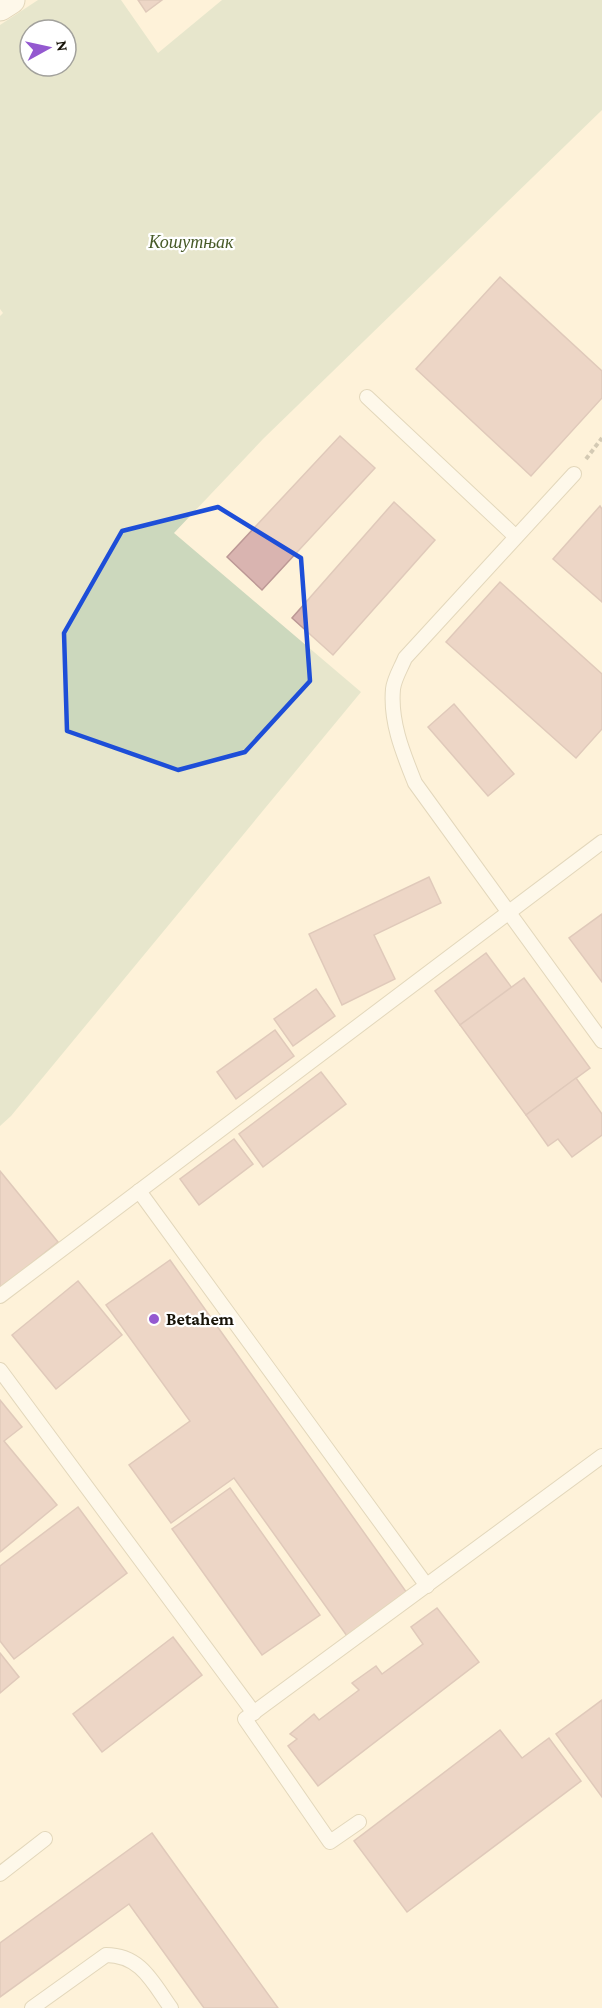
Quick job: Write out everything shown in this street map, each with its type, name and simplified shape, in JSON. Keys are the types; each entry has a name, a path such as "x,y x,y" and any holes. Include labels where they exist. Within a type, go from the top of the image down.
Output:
{"street":[{"path":"0,7 11,0"}],"lane":[{"path":"367,397 515,536"},
{"path":"574,474 405,658 393,687 394,717 403,752 415,783 507,913 530,940 602,1041"},
{"path":"0,1296 602,842"},
{"path":"139,1191 427,1586"},
{"path":"0,1370 254,1713"},
{"path":"359,1822 330,1842 245,1719 602,1456"},
{"path":"0,1874 45,1839"},
{"path":"32,2008 106,1955 121,1955 136,1962 171,2008"}],"highlighted area":[{"path":"218,507 301,558 310,681 245,752 178,770 67,731 64,633 122,531"}],"green space":[{"name":"Кошутњак","path":"38,0 121,0 158,53 222,0 602,0 602,110 263,439 174,533 361,692 11,1116 0,1126 0,316 3,313 0,309 0,25"}],"building":[{"path":"138,0 162,0 146,12"},
{"path":"500,277 602,371 602,398 531,476 416,369"},
{"path":"340,436 375,468 262,590 227,557"},
{"path":"394,502 435,540 333,655 292,618"},
{"path":"600,506 602,509 602,602 553,559"},
{"path":"500,582 602,674 602,729 576,758 446,642"},
{"path":"454,704 514,774 488,796 428,727"},
{"path":"429,877 441,903 374,935 395,979 342,1005 309,934"},
{"path":"602,914 602,982 569,938"},
{"path":"486,953 512,988 460,1025 435,991"},
{"path":"524,978 590,1068 526,1115 460,1025"},
{"path":"316,989 335,1016 293,1046 274,1019"},
{"path":"275,1030 294,1056 236,1099 217,1072"},
{"path":"321,1072 346,1104 263,1167 239,1134"},
{"path":"576,1078 602,1114 602,1135 572,1157 558,1139 548,1146 526,1115"},
{"path":"234,1139 253,1164 199,1205 180,1179"},
{"path":"0,1171 58,1242 0,1289"},
{"path":"170,1260 407,1593 347,1636 234,1478 171,1523 129,1465 190,1421 106,1305"},
{"path":"78,1281 122,1335 56,1389 12,1335"},
{"path":"0,1400 22,1427 4,1441 57,1505 0,1552"},
{"path":"230,1488 320,1615 262,1655 172,1529"},
{"path":"78,1507 127,1573 14,1659 0,1641 0,1566"},
{"path":"437,1608 479,1662 318,1786 288,1746 297,1739 290,1734 314,1714 319,1720 359,1690 352,1683 376,1666 382,1674 423,1644 411,1627"},
{"path":"173,1637 202,1675 102,1752 73,1714"},
{"path":"0,1653 19,1677 0,1693"},
{"path":"602,1700 602,1797 556,1734"},
{"path":"500,1730 522,1758 549,1738 581,1781 407,1912 354,1841"},
{"path":"152,1833 278,2008 204,2008 129,1904 0,1997 0,1943"}],"place":[{"name":"Betahem","path":"154,1319"}]}
